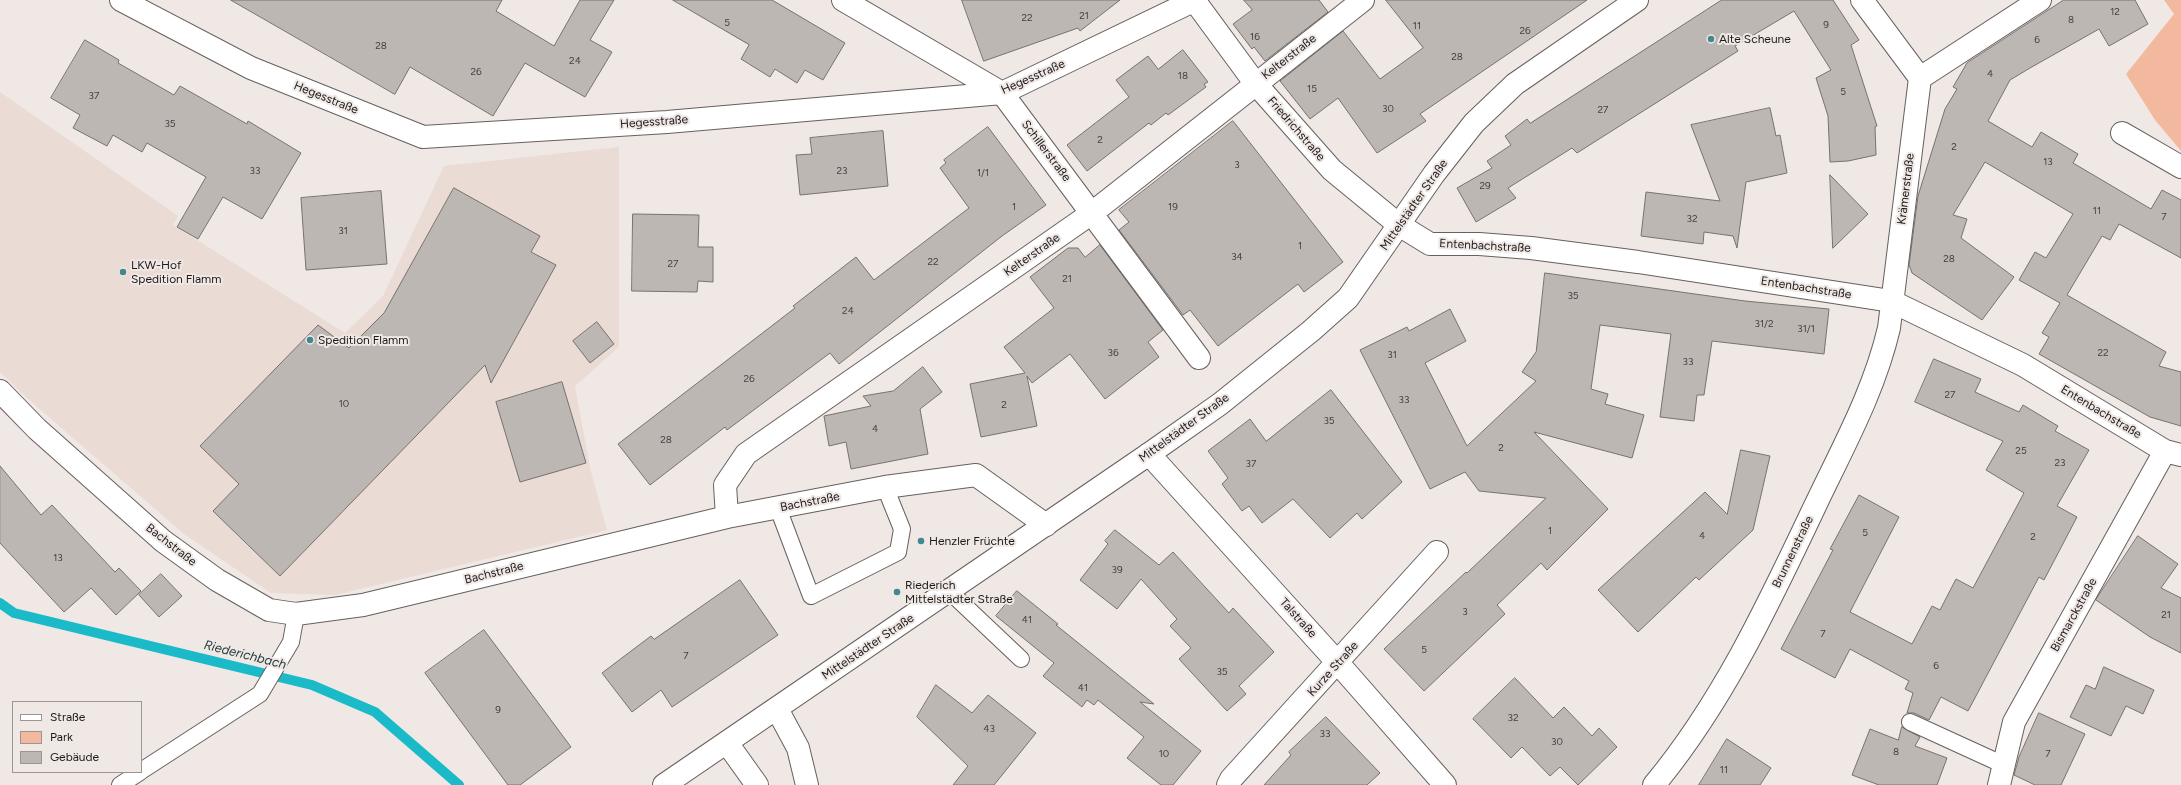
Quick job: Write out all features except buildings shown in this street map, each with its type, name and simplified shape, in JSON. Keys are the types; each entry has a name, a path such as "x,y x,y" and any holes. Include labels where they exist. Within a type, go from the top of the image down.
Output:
{"street":[{"name":"Hegesstraße","path":"121,0 250,68 422,137 667,122 1002,93 1195,0"},
{"name":"Schillerstraße","path":"843,0 1002,93 1199,358"},
{"name":"Friedrichstraße","path":"1195,0 1255,83 1332,170 1399,225"},
{"name":"Kelterstraße","path":"727,517 725,485 746,454 1092,213 1255,83 1364,0"},
{"name":"Mittelstädter Straße","path":"664,785 1046,526 1149,454 1220,404 1311,331 1348,298 1399,225 1474,123 1516,84 1637,0"},
{"path":"1862,0 1920,78 2040,0"},
{"name":"Krämerstraße","path":"1891,301 1920,78"},
{"path":"2122,133 2181,167"},
{"name":"Entenbachstraße","path":"1399,225 1430,244 1478,244 1531,248 1638,262 1891,301 2023,365 2173,453"},
{"name":"Brunnenstraße","path":"1654,785 1711,706 1746,646 1808,520 1862,409 1881,362 1889,328 1891,301"},
{"name":"Bachstraße","path":"0,392 37,429 163,540 217,580 270,610 296,614 363,606 727,517 885,487 976,475 1046,526"},
{"name":"Bismarckstraße","path":"2001,775 2014,722 2173,453"},
{"name":"Talstraße","path":"1149,454 1338,663 1445,785"},
{"name":"Kurze Straße","path":"1228,785 1243,766 1338,663 1437,552"},
{"path":"777,709 798,748 807,785"},
{"path":"727,743 757,785"}],"lane":[{"path":"778,508 812,596 898,552 902,529 885,487"},
{"path":"949,591 1021,659"},
{"path":"142,771 260,694 291,642 296,614"},
{"path":"1910,722 2001,775"},
{"path":"120,785 138,773"}],"shaded area":[{"name":"Spedition Flamm","path":"0,92 178,216 173,225 345,333 383,296 444,166 619,147 619,347 575,386 590,468 607,530 335,595 271,593 184,534 27,398 0,372"}],"green space":[{"path":"2164,0 2181,0 2181,151 2155,120 2126,74 2174,14"}],"waterway":[{"name":"Riederichbach","path":"0,603 14,613 312,685 375,712 459,785"}],"place":[{"name":"Alte Scheune","path":"1711,39"},
{"name":"LKW-Hof Spedition Flamm","path":"123,272"},
{"name":"Spedition Flamm","path":"310,340"},
{"name":"Henzler Früchte","path":"921,541"},
{"name":"Riederich Mittelstädter Straße","path":"897,592"}]}
